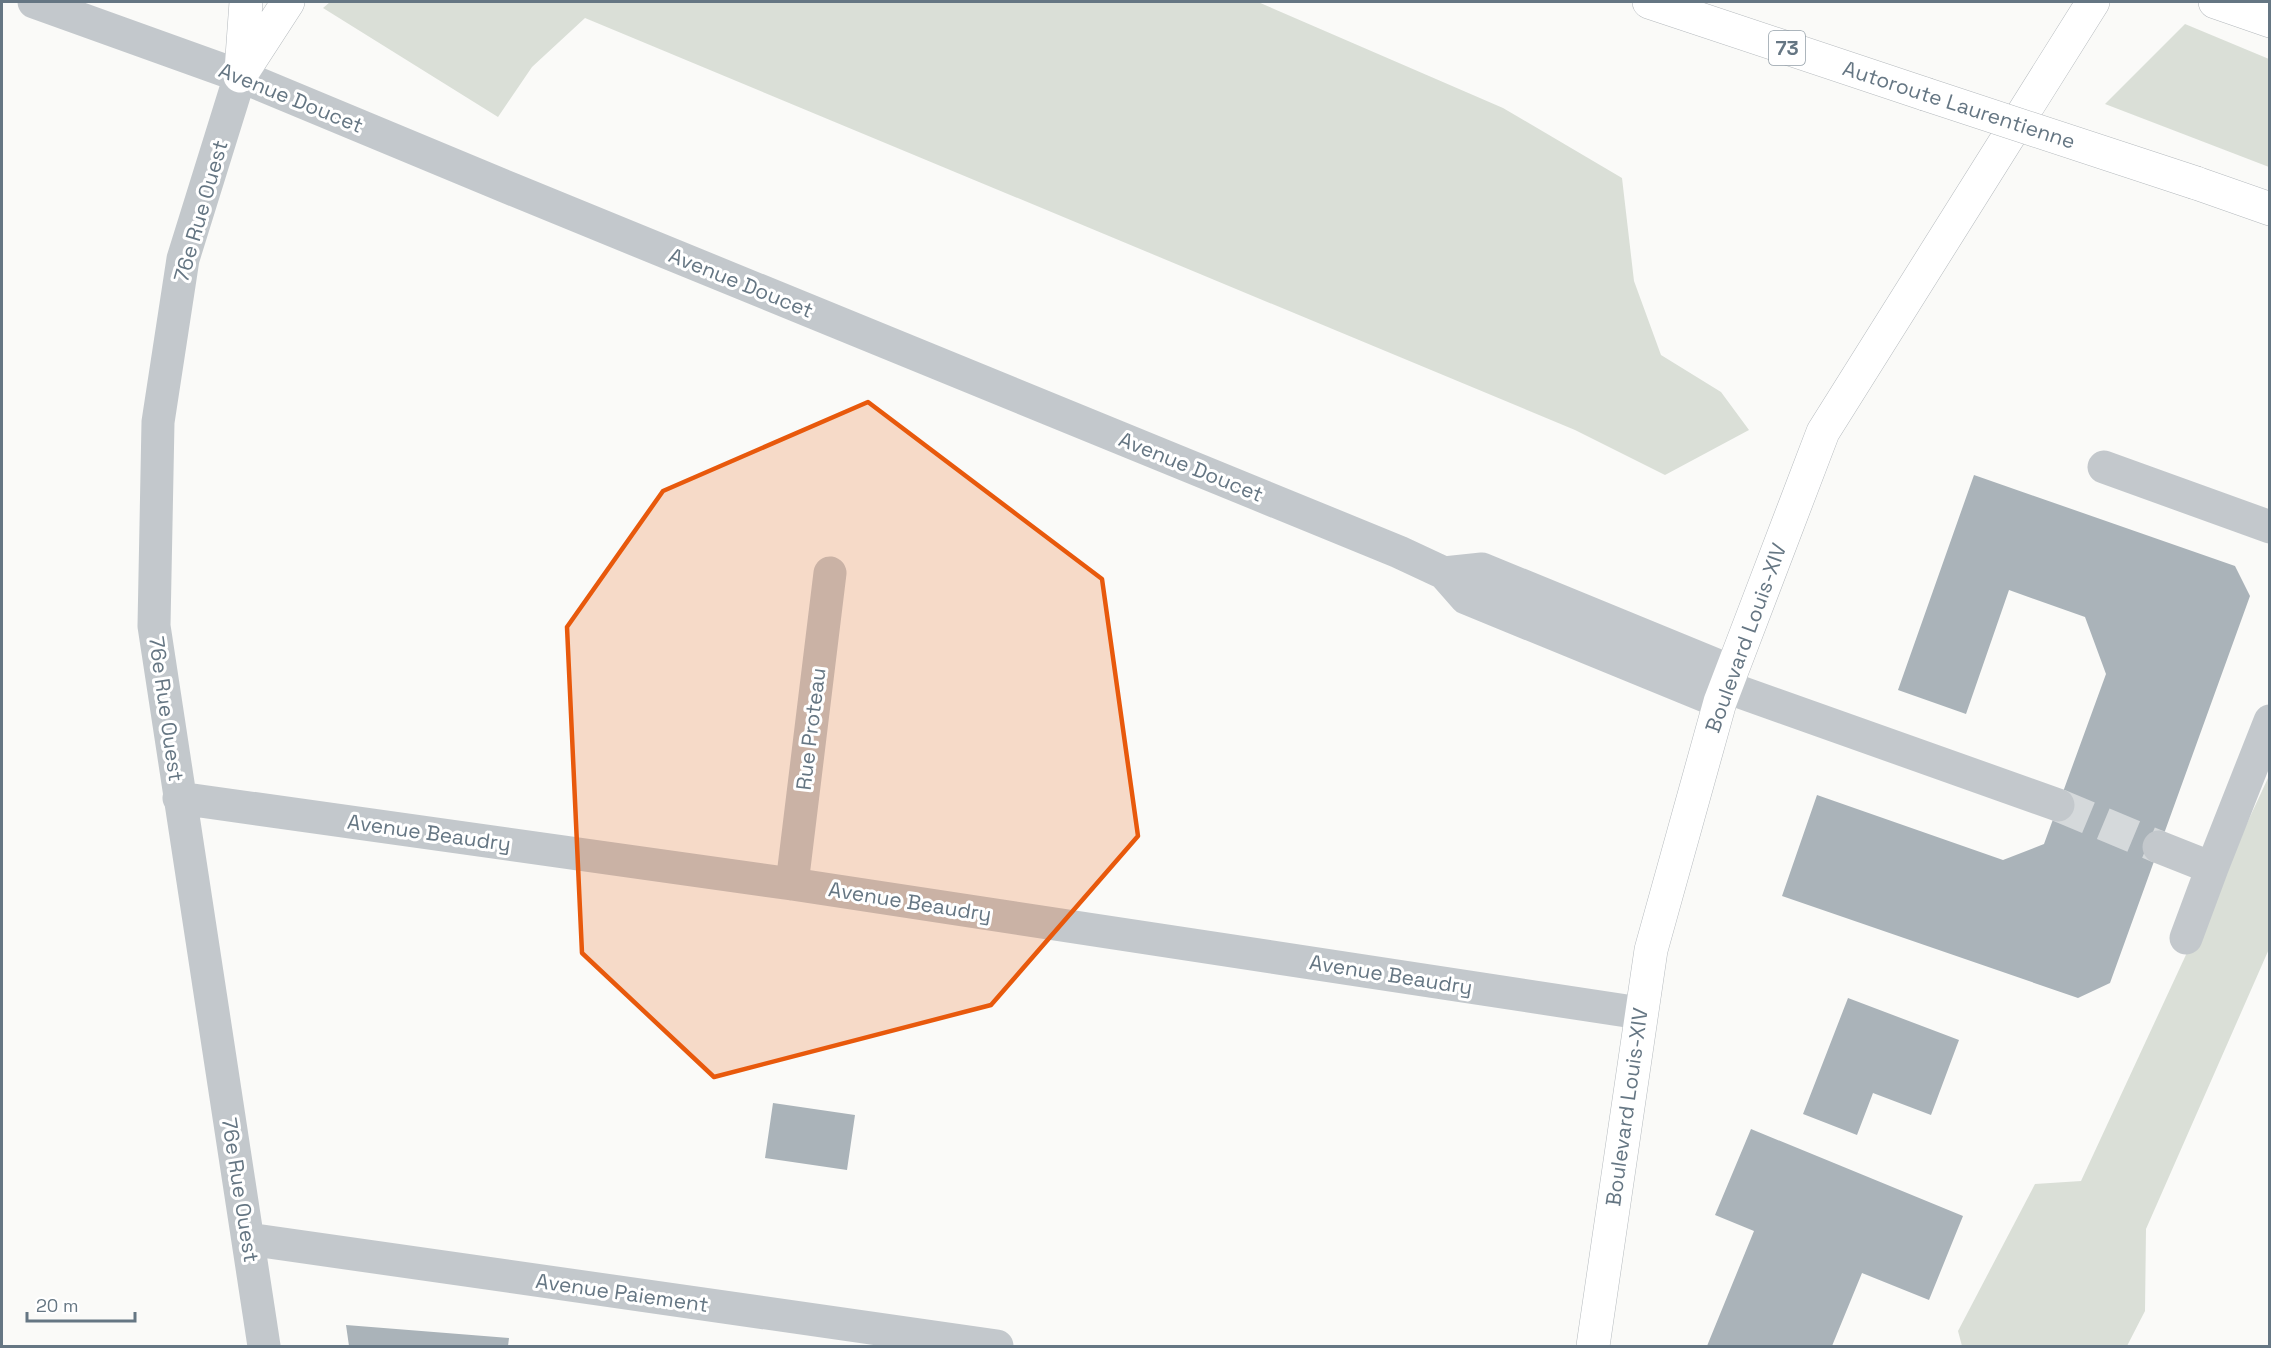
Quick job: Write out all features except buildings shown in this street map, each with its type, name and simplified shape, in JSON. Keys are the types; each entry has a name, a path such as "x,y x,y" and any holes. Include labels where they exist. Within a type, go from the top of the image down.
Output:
{"main road":[{"path":"240,76 246,2"},
{"path":"240,76 288,2"},
{"name":"Autoroute Laurentienne","path":"1649,2 2270,209"},
{"name":"Boulevard Louis-XIV","path":"1593,1347 1651,950 1726,687 1823,432 2093,2"},
{"path":"2215,2 2270,21"}],"street":[{"name":"Avenue Doucet","path":"34,2 240,76 1399,552 1444,573 1466,598 1726,687 2058,805"},
{"name":"76e Rue Ouest","path":"240,76 183,259 158,422 154,626 264,1347"},
{"path":"2104,467 2270,527"},
{"name":"Rue Proteau","path":"792,884 830,573"},
{"path":"2186,938 2270,721"},
{"name":"Avenue Beaudry","path":"179,798 792,884 1640,1013"},
{"path":"2159,847 2212,868"},
{"name":"Avenue Paiement","path":"248,1239 997,1347"}],"highlighted area":[{"path":"868,402 1102,579 1138,836 991,1005 714,1077 582,953 567,627 663,491"}],"shaded area":[{"path":"330,2 1258,2 1503,108 1622,178 1634,281 1661,355 1721,392 1749,430 1665,475 1575,430 585,18 532,67 498,117 323,8"},
{"path":"2185,24 2269,59 2269,167 2105,104"},
{"path":"2268,778 2269,949 2146,1229 2145,1311 2127,1346 1962,1346 1958,1331 2035,1184 2081,1181"}],"tunnel":[{"path":"2058,805 2159,847"}]}
